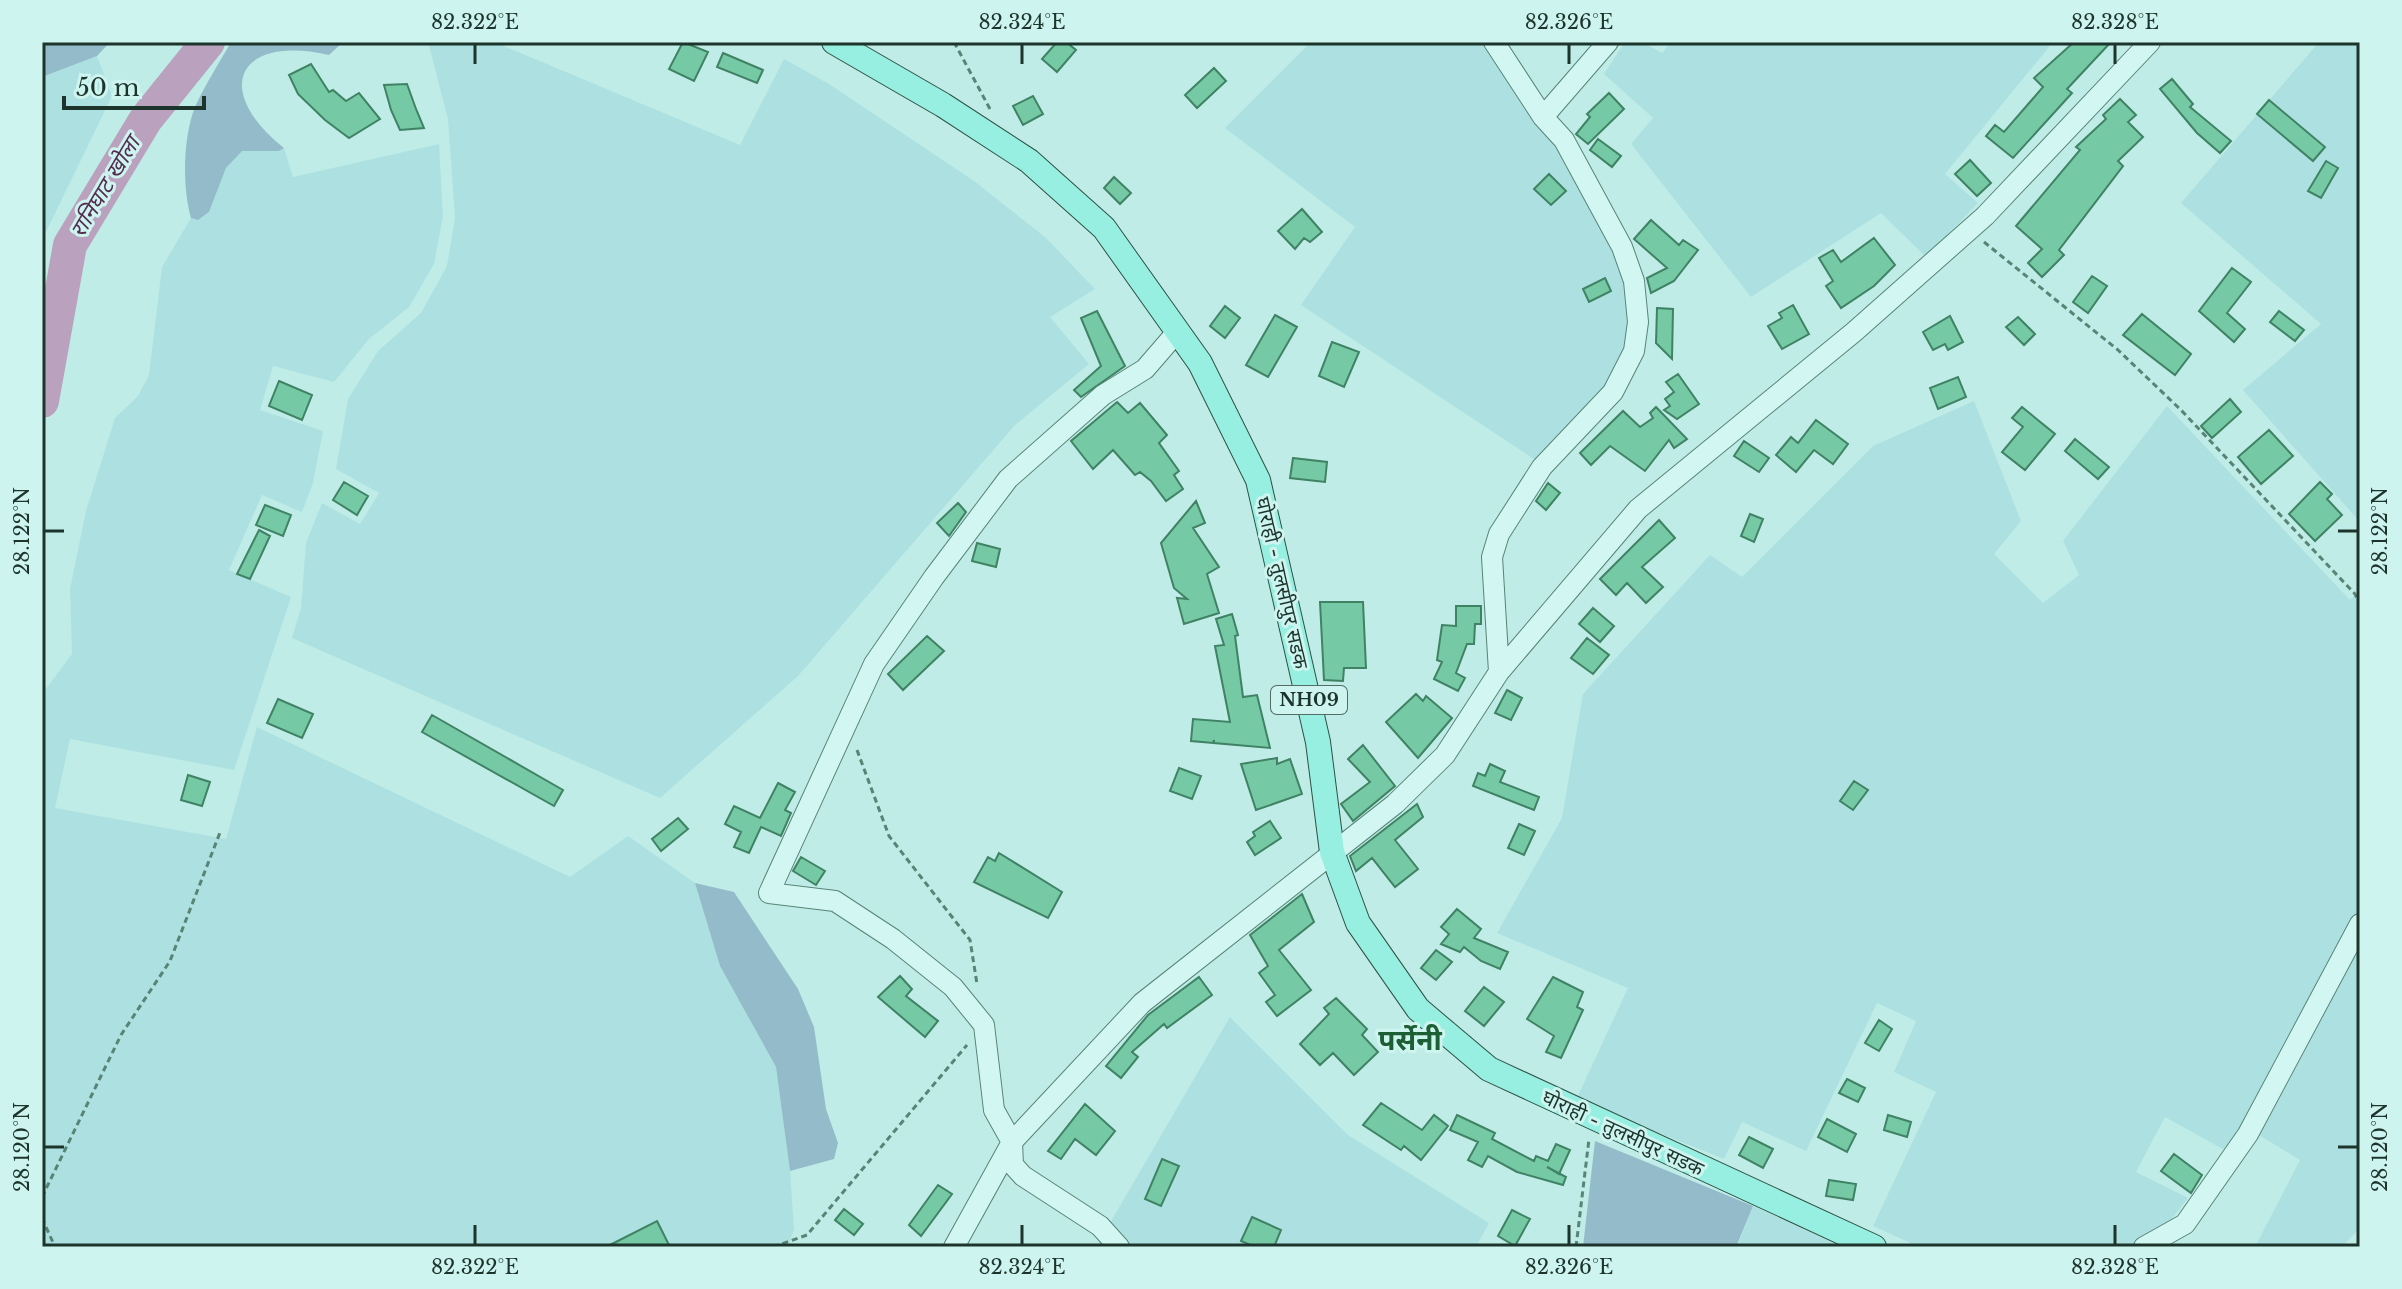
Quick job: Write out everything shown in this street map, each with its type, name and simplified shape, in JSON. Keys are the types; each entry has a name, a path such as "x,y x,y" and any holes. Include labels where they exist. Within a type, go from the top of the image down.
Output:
{"main road":[{"name":"घोराही - तुलसीपुर सडक","path":"834,42 1029,161 1104,228 1200,363 1258,480 1318,742 1332,852 1358,923 1418,1009 1489,1069 1591,1119 1874,1247"}],"street":[{"path":"1494,42 1543,117 1564,140 1622,247 1634,281 1638,322 1634,351 1613,392 1542,467 1499,534 1492,557 1499,672"},
{"path":"1543,117 1608,42"},
{"path":"954,1247 1012,1142 1142,1003 1395,804 1445,755 1499,672 1638,509 1854,332 1970,228 2150,42"},
{"path":"1119,1247 1100,1226 1023,1176 1013,1165 1012,1142 994,1110 984,1025 953,987 893,939 835,901 769,893 874,664 1008,479 1103,395 1145,369 1177,332"},
{"path":"2144,1247 2185,1224 2248,1134 2360,924"}],"path":[{"path":"954,42 987,101 1003,144"},
{"path":"1970,228 2005,261 2118,350 2181,410 2355,594 2360,605"},
{"path":"773,1247 807,1235 984,1025 970,940 889,836 847,724"},
{"path":"42,1197 121,1035 170,961 221,830"},
{"path":"1576,1247 1591,1119"},
{"path":"42,1218 55,1247"}],"shaded area":[{"path":"42,42 110,42 97,56 42,77"},
{"path":"231,42 343,42 329,55 274,52 256,60 245,72 242,87 247,106 261,126 284,148 279,151 242,151 226,168 209,212 198,220 191,218 186,192 188,133 195,107"},
{"path":"428,42 494,42 740,145 784,59 829,84 974,181 1045,237 1095,289 1050,317 1089,364 1015,425 798,676 660,798 292,638 301,608 306,543 322,503 360,524 379,493 336,469 348,399 378,351 421,313 447,266 455,218 448,119"},
{"path":"1303,42 1490,42 1561,143 1618,248 1634,322 1610,390 1537,461 1301,305 1355,227 1225,128 1307,46"},
{"path":"1625,42 1642,42 1662,53 1671,42 2053,42 1945,174 1978,203 1926,257 1881,213 1751,297 1631,144 1653,118 1604,74"},
{"path":"2319,42 2360,42 2360,522 2243,390 2321,324 2181,203"},
{"path":"97,56 112,96 42,240 42,77"},
{"path":"439,144 443,216 434,264 409,307 369,339 334,382 273,366 260,410 323,431 313,483 302,512 262,495 229,570 291,597 234,770 70,739 55,808 226,839 257,727 570,877 628,836 695,883 720,966 776,1067 790,1171 794,1229 788,1247 42,1247 42,694 72,654 70,589 86,511 115,418 138,396 149,375 162,267 191,218 198,220 209,212 226,168 242,150 279,151 284,148 293,177"},
{"path":"1974,401 2021,521 1994,554 2043,603 2079,575 2063,541 2167,406 2350,600 2360,593 2360,914 2230,1153 2165,1117 2136,1172 2188,1198 2170,1221 2134,1247 1919,1247 1873,1226 1936,1092 1894,1072 1916,1021 1877,1003 1806,1151 1742,1122 1724,1159 1576,1100 1628,988 1497,933 1562,818 1583,694 1710,555 1742,577 1873,446"},
{"path":"695,883 734,892 798,989 814,1027 826,1109 838,1143 834,1159 790,1171 776,1067 720,966"},
{"path":"2360,934 2360,1228 2342,1247 2255,1247 2300,1160 2254,1132"},
{"path":"1230,1017 1348,1135 1489,1223 1476,1247 1096,1247"},
{"path":"1595,1141 1753,1206 1736,1247 1583,1247"},
{"path":"1753,1206 1843,1247 1737,1247"}],"building":[{"path":"683,42 708,52 694,81 669,69"},
{"path":"1057,42 1066,42 1076,50 1057,72 1042,59"},
{"path":"2074,42 2111,42 2067,89 2072,93 2013,158 1986,136 1995,125 2004,132 2043,87 2034,78"},
{"path":"723,53 763,70 757,83 717,67"},
{"path":"311,64 329,92 333,90 346,101 359,93 380,119 349,138 325,120 298,94 289,75"},
{"path":"1214,68 1226,81 1197,108 1185,95"},
{"path":"2172,79 2193,104 2190,107 2231,141 2220,153 2197,133 2160,89"},
{"path":"407,84 424,128 400,130 391,110 384,85"},
{"path":"1609,93 1624,109 1588,144 1576,134 1590,117 1587,114"},
{"path":"1033,96 1043,114 1023,125 1013,106"},
{"path":"2120,99 2136,115 2128,122 2143,137 2118,161 2123,166 2059,250 2064,255 2042,277 2028,263 2042,249 2016,226 2080,150 2076,147 2106,119 2103,115"},
{"path":"2269,100 2325,147 2313,161 2257,114"},
{"path":"1598,139 1621,156 1612,167 1590,150"},
{"path":"1970,160 1991,183 1977,196 1955,174"},
{"path":"2326,161 2338,168 2321,198 2308,191"},
{"path":"1549,174 1566,191 1551,205 1534,189"},
{"path":"1114,177 1131,193 1120,204 1104,188"},
{"path":"1302,209 1322,232 1310,242 1304,238 1295,249 1278,231"},
{"path":"1651,220 1679,245 1683,240 1698,250 1674,281 1651,293 1647,278 1667,268 1634,239"},
{"path":"1874,238 1895,265 1874,286 1841,308 1826,286 1833,281 1819,258 1833,250 1841,262"},
{"path":"2232,268 2251,282 2227,313 2245,329 2234,342 2199,311"},
{"path":"2092,276 2107,286 2088,313 2073,302"},
{"path":"1605,278 1611,291 1589,302 1583,289"},
{"path":"1793,305 1809,334 1782,349 1768,326 1782,318 1779,313"},
{"path":"1225,306 1240,318 1225,338 1210,326"},
{"path":"1657,308 1673,309 1672,359 1656,343"},
{"path":"1097,311 1125,366 1081,397 1074,390 1101,366 1081,318"},
{"path":"2279,311 2304,330 2295,341 2270,322"},
{"path":"2142,314 2191,354 2175,375 2123,335"},
{"path":"1275,315 1297,327 1268,377 1246,365"},
{"path":"1950,316 1963,342 1948,350 1945,344 1933,350 1923,332"},
{"path":"2018,317 2035,334 2024,345 2006,327"},
{"path":"1332,342 1359,352 1344,387 1319,376"},
{"path":"1678,374 1699,404 1677,419 1664,410 1670,406 1665,399 1674,392 1666,382"},
{"path":"1958,377 1966,397 1938,409 1930,388"},
{"path":"279,381 312,395 302,420 269,406"},
{"path":"2230,399 2241,412 2212,438 2201,426"},
{"path":"1117,402 1128,413 1140,403 1167,435 1159,443 1179,471 1174,475 1183,489 1166,501 1151,481 1140,472 1135,475 1113,450 1093,469 1071,441"},
{"path":"1656,407 1687,439 1674,448 1669,440 1645,471 1610,446 1591,465 1580,453 1623,411 1640,427 1653,418 1650,413"},
{"path":"2022,407 2055,434 2025,470 2002,452 2023,427 2012,418"},
{"path":"1816,420 1848,444 1833,464 1814,450 1796,472 1776,455 1791,437 1798,443"},
{"path":"2269,430 2293,456 2261,484 2238,457"},
{"path":"2075,439 2109,467 2098,479 2065,451"},
{"path":"1744,441 1769,458 1759,472 1734,456"},
{"path":"1293,458 1327,462 1325,482 1290,478"},
{"path":"344,482 368,496 357,515 333,500"},
{"path":"2320,482 2332,494 2327,499 2342,515 2315,541 2289,514"},
{"path":"1548,483 1560,493 1546,510 1536,501"},
{"path":"1196,501 1205,523 1193,528 1219,567 1207,574 1219,613 1184,624 1177,598 1187,599 1174,588 1161,543"},
{"path":"958,503 966,512 949,536 937,523"},
{"path":"265,505 291,515 283,536 256,525"},
{"path":"1750,514 1763,519 1754,542 1741,536"},
{"path":"1659,520 1675,538 1642,567 1663,587 1646,603 1627,583 1616,595 1600,579"},
{"path":"259,530 270,536 250,579 237,574"},
{"path":"977,543 1000,549 996,567 972,561"},
{"path":"1320,602 1363,602 1366,668 1344,668 1343,681 1324,680"},
{"path":"1456,606 1481,606 1481,624 1475,624 1474,644 1467,644 1456,673 1465,678 1458,691 1434,679 1442,662 1437,660 1442,625 1456,626"},
{"path":"1593,608 1614,626 1600,642 1579,624"},
{"path":"1232,614 1238,635 1235,636 1243,697 1257,695 1270,748 1214,743 1214,740 1213,743 1191,741 1193,719 1230,722 1215,646 1224,645 1216,619"},
{"path":"927,636 944,651 903,690 888,674"},
{"path":"1587,638 1609,655 1593,674 1571,658"},
{"path":"1507,690 1522,698 1511,720 1495,713"},
{"path":"1416,694 1423,701 1426,696 1452,718 1418,758 1386,722"},
{"path":"278,699 313,714 302,738 267,723"},
{"path":"432,715 563,790 554,806 422,732"},
{"path":"1363,745 1395,786 1353,821 1341,804 1370,782 1348,759"},
{"path":"1277,758 1277,764 1290,759 1302,794 1256,810 1241,764"},
{"path":"1490,764 1505,771 1500,782 1539,797 1534,810 1473,786 1478,773 1485,776"},
{"path":"1179,768 1201,776 1192,799 1170,791"},
{"path":"188,775 210,782 202,806 181,800"},
{"path":"1854,781 1868,790 1853,810 1840,801"},
{"path":"778,783 795,792 785,810 791,813 781,836 761,827 749,853 734,847 741,832 725,824 734,806 760,818"},
{"path":"1417,804 1423,817 1395,840 1418,869 1395,887 1372,858 1356,871 1350,856"},
{"path":"678,818 688,829 661,851 652,839"},
{"path":"1270,821 1281,838 1255,855 1247,842 1255,836 1253,832"},
{"path":"1519,824 1535,831 1524,855 1508,848"},
{"path":"999,853 1062,892 1048,918 974,882 988,857 995,861"},
{"path":"801,857 825,871 816,885 793,871"},
{"path":"1302,894 1314,922 1279,950 1311,990 1277,1016 1266,1002 1275,995 1259,973 1268,966 1250,935"},
{"path":"1457,909 1481,929 1474,938 1508,952 1500,969 1481,961 1464,947 1460,952 1441,944 1449,934 1441,927"},
{"path":"1436,950 1452,962 1436,980 1421,968"},
{"path":"900,976 912,989 906,996 938,1021 925,1037 878,997"},
{"path":"1199,977 1212,995 1167,1028 1164,1024 1132,1052 1138,1057 1121,1078 1106,1066 1148,1015"},
{"path":"1553,977 1583,992 1577,1007 1583,1010 1561,1058 1546,1052 1554,1036 1527,1019"},
{"path":"1484,987 1504,1002 1484,1026 1465,1011"},
{"path":"1336,998 1367,1029 1362,1035 1378,1052 1354,1075 1333,1053 1320,1065 1300,1044 1329,1014 1324,1008"},
{"path":"1879,1020 1892,1029 1879,1051 1865,1043"},
{"path":"1847,1079 1865,1088 1858,1102 1839,1093"},
{"path":"1381,1103 1422,1130 1434,1115 1448,1126 1421,1160 1404,1146 1401,1150 1363,1125"},
{"path":"1085,1104 1115,1131 1096,1155 1075,1139 1061,1159 1048,1151"},
{"path":"1457,1115 1495,1133 1492,1139 1534,1161 1536,1156 1548,1161 1556,1144 1570,1150 1559,1173 1566,1177 1563,1185 1517,1172 1488,1156 1482,1167 1468,1160 1478,1142 1450,1130"},
{"path":"1888,1115 1911,1122 1907,1137 1884,1130"},
{"path":"1827,1119 1856,1134 1847,1152 1818,1137"},
{"path":"1749,1137 1773,1149 1763,1168 1739,1155"},
{"path":"2174,1154 2202,1175 2191,1193 2161,1171"},
{"path":"1162,1159 1179,1166 1161,1206 1145,1199"},
{"path":"1829,1180 1856,1184 1853,1200 1826,1196"},
{"path":"938,1185 952,1194 921,1236 909,1225"},
{"path":"844,1209 863,1224 854,1235 835,1220"},
{"path":"1512,1210 1530,1219 1515,1246 1498,1236"},
{"path":"1252,1217 1281,1230 1274,1247 1255,1247 1241,1241"},
{"path":"657,1221 670,1247 606,1247"}],"waterway":[{"name":"रानिघाट खोला","path":"42,401 70,245 146,119 208,42"}],"district":[{"name":"पर्सेनी","path":"1410,1040"}]}
